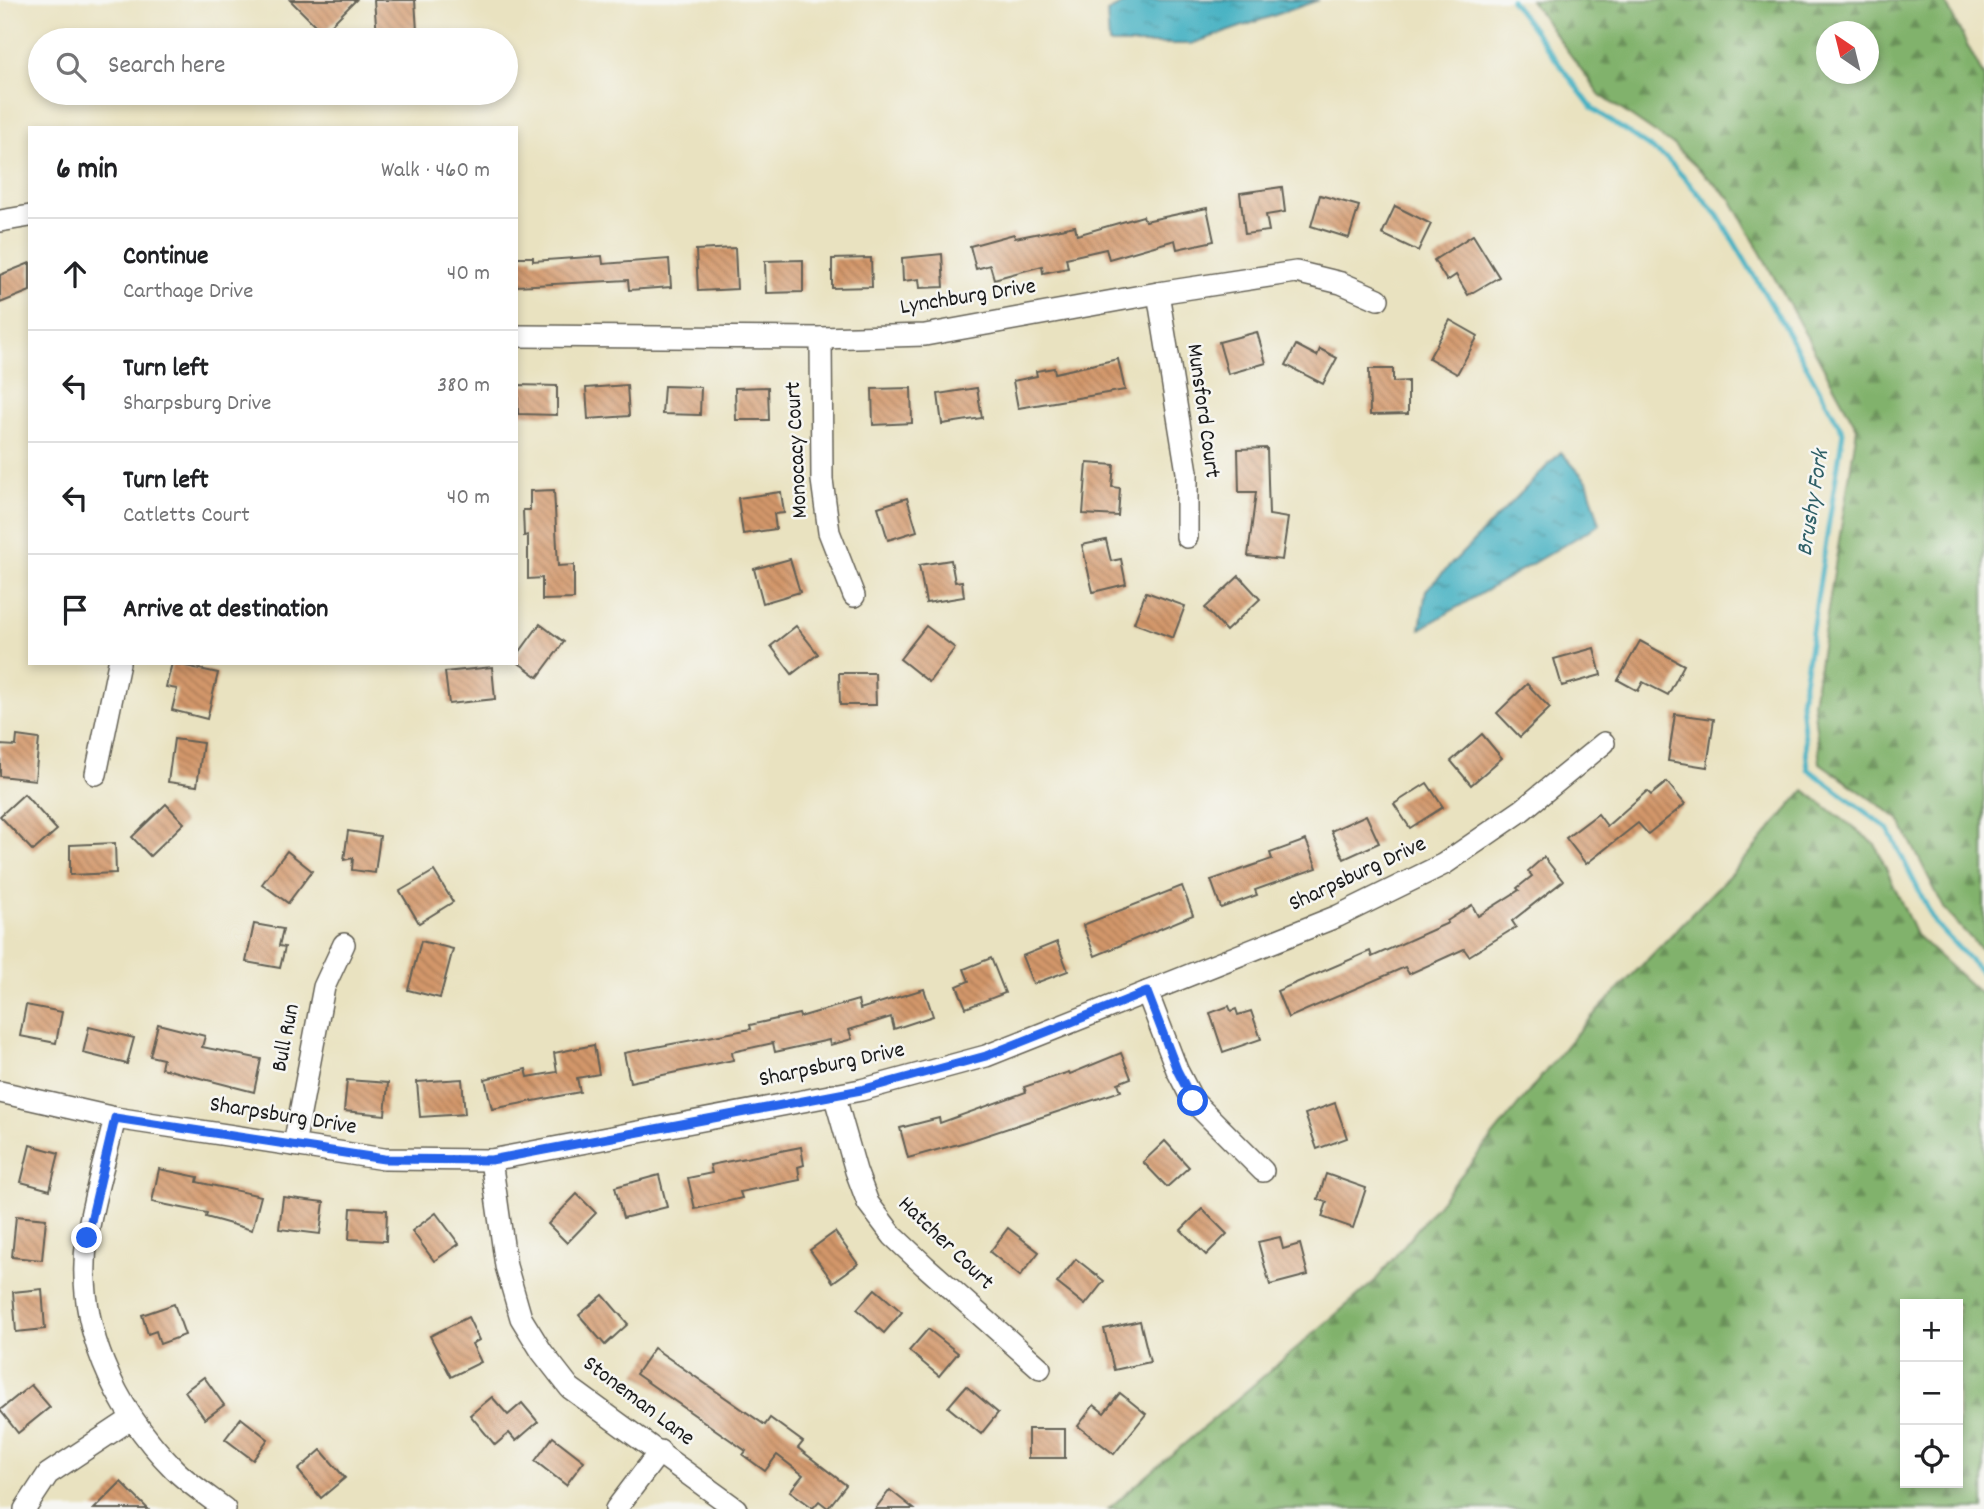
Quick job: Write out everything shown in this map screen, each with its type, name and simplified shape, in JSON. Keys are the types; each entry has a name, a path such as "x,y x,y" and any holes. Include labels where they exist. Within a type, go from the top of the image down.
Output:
{"street":[{"path":"0,220 28,216"},
{"name":"Lynchburg Drive","path":"518,336 821,338 925,335 1158,293 1296,272 1341,283 1378,299"},
{"name":"Munsford Court","path":"1158,293 1187,472 1187,537"},
{"name":"Monocacy Court","path":"821,338 822,480 829,532 855,596"},
{"path":"96,774 119,665"},
{"name":"Sharpsburg Drive","path":"0,1093 115,1118 384,1159 491,1160 834,1094 986,1056 1338,916 1444,864 1521,811 1605,743"},
{"name":"Bull Run","path":"294,1145 324,987 344,944"},
{"path":"1147,992 1177,1070 1193,1101 1263,1171"},
{"name":"Hatcher Court","path":"834,1094 868,1203 893,1236 1040,1368"},
{"path":"115,1118 87,1238 85,1284 92,1331 107,1373 131,1419 175,1470 225,1509"},
{"name":"Stoneman Lane","path":"491,1160 506,1266 521,1318 542,1352 570,1388 660,1451 736,1509"},
{"path":"25,1509 48,1474 131,1419"},
{"path":"616,1509 660,1451"}],"green space":[{"path":"1530,0 1944,0 1984,77 1984,953 1945,910 1899,819 1820,763 1813,703 1857,428 1731,199 1673,145 1600,95"},
{"path":"1804,790 1875,844 1916,935 1984,997 1984,1509 1108,1509 1375,1281 1580,1029 1745,859"}],"water":[{"path":"1130,0 1319,0 1191,44 1109,44 1107,12"},
{"path":"1561,452 1587,481 1600,524 1420,629 1426,590"}],"building":[{"path":"290,0 356,0 328,28 318,28"},
{"path":"374,0 415,0 417,28 376,28"},
{"path":"1282,187 1285,212 1266,215 1269,231 1245,234 1240,193"},
{"path":"1320,195 1359,206 1349,238 1311,226"},
{"path":"1395,206 1431,224 1418,251 1382,234"},
{"path":"1207,208 1214,241 1177,249 1175,240 1109,259 1106,249 1066,258 1068,268 1043,273 1042,266 994,279 990,265 976,269 970,246 1014,234 1015,238 1075,226 1077,235 1143,216 1145,221"},
{"path":"1473,235 1499,277 1468,295 1456,275 1447,281 1434,260"},
{"path":"735,248 737,289 698,291 696,250"},
{"path":"942,254 944,287 920,288 919,279 903,281 902,258"},
{"path":"602,256 603,264 669,259 671,287 629,290 628,280 518,286 518,257 533,257 533,261"},
{"path":"871,258 872,287 832,288 832,259"},
{"path":"803,260 803,292 766,293 765,261"},
{"path":"28,264 28,292 0,303 0,275"},
{"path":"1450,320 1478,336 1457,374 1429,358"},
{"path":"1257,332 1266,363 1228,374 1219,342"},
{"path":"1296,345 1317,356 1320,349 1337,358 1323,384 1286,365"},
{"path":"1118,359 1125,390 1018,408 1013,381 1037,376 1036,371 1054,368 1055,373"},
{"path":"1369,369 1393,369 1393,382 1408,381 1408,414 1370,415"},
{"path":"518,385 557,386 557,415 518,414"},
{"path":"627,385 629,416 588,419 586,388"},
{"path":"664,386 701,387 700,415 662,414"},
{"path":"768,387 769,420 736,420 735,388"},
{"path":"911,388 912,423 873,425 872,389"},
{"path":"977,388 982,418 942,424 938,394"},
{"path":"1267,448 1269,515 1288,518 1282,560 1248,556 1256,492 1239,492 1238,449"},
{"path":"1087,463 1114,465 1112,487 1120,488 1118,516 1083,514"},
{"path":"554,490 558,566 574,565 574,599 542,600 542,578 528,579 528,535 524,536 523,510 530,510 530,491"},
{"path":"781,492 784,513 774,514 776,529 743,534 738,498"},
{"path":"907,498 917,531 888,540 878,507"},
{"path":"1106,540 1111,561 1121,559 1126,584 1093,592 1082,545"},
{"path":"790,559 800,592 763,603 754,569"},
{"path":"951,560 955,582 962,581 964,597 926,603 919,565"},
{"path":"1239,576 1260,599 1226,631 1205,608"},
{"path":"1146,592 1185,606 1173,638 1134,623"},
{"path":"540,624 564,642 538,677 518,662 518,654"},
{"path":"796,626 818,654 792,674 771,646"},
{"path":"926,626 955,648 929,682 900,659"},
{"path":"1640,641 1684,665 1668,695 1643,682 1638,691 1618,680"},
{"path":"1594,648 1601,675 1562,686 1554,659"},
{"path":"172,665 218,673 207,719 172,710 177,689 166,687"},
{"path":"492,667 495,699 449,704 445,672"},
{"path":"839,673 875,673 876,705 840,705"},
{"path":"1527,684 1550,708 1520,737 1497,713"},
{"path":"1675,714 1714,719 1707,767 1668,761"},
{"path":"1482,734 1502,758 1471,785 1451,761"},
{"path":"17,736 39,739 35,780 0,776 0,745 16,746"},
{"path":"174,739 203,743 197,786 168,782"},
{"path":"1667,782 1685,804 1648,834 1638,823 1586,864 1566,838 1598,814 1607,826 1647,791 1651,795"},
{"path":"1427,783 1443,807 1410,828 1394,804"},
{"path":"24,794 57,830 33,851 0,816"},
{"path":"166,804 184,823 150,856 132,837"},
{"path":"1366,815 1379,843 1344,859 1331,831"},
{"path":"348,831 380,836 375,873 352,870 353,858 344,860"},
{"path":"1306,840 1317,868 1255,890 1257,895 1221,908 1211,880 1272,859 1270,853"},
{"path":"115,843 116,873 70,875 70,845"},
{"path":"287,851 312,871 288,903 262,884"},
{"path":"1544,857 1563,881 1512,921 1516,927 1469,956 1464,949 1409,974 1405,967 1288,1018 1277,991 1370,951 1372,957 1448,923 1447,921 1472,905 1478,916 1519,890 1517,888 1532,876 1528,871"},
{"path":"434,871 453,902 419,923 400,891"},
{"path":"1182,886 1193,915 1095,956 1083,925"},
{"path":"254,924 283,929 279,946 285,947 280,968 246,962"},
{"path":"421,941 453,949 440,998 408,990"},
{"path":"1057,942 1068,971 1033,984 1022,956"},
{"path":"991,958 1005,993 966,1008 957,986 969,981 964,969"},
{"path":"924,989 933,1016 894,1029 891,1017 849,1030 852,1039 830,1045 829,1040 775,1052 773,1043 732,1052 733,1060 630,1082 624,1053 751,1029 750,1025 799,1014 800,1017 858,1000 860,1009"},
{"path":"26,1005 62,1012 56,1043 20,1036"},
{"path":"1229,1006 1231,1011 1236,1009 1238,1015 1251,1011 1261,1039 1223,1052 1210,1013"},
{"path":"158,1024 205,1036 202,1047 261,1059 254,1092 161,1068 163,1059 150,1056"},
{"path":"89,1027 134,1038 127,1064 83,1053"},
{"path":"594,1045 599,1074 577,1078 580,1092 492,1109 485,1079 526,1069 528,1077 557,1072 554,1053"},
{"path":"1121,1053 1131,1078 1118,1083 1121,1091 908,1158 900,1128 939,1118 940,1123 1026,1092 1024,1087 1069,1072 1070,1074"},
{"path":"462,1079 465,1114 420,1117 417,1082"},
{"path":"347,1080 388,1083 385,1115 344,1111"},
{"path":"1335,1103 1347,1138 1317,1149 1305,1114"},
{"path":"1165,1141 1189,1167 1167,1187 1143,1162"},
{"path":"30,1145 59,1153 50,1190 21,1182"},
{"path":"801,1147 804,1165 798,1167 800,1180 740,1192 742,1198 695,1209 688,1178 712,1173 710,1165"},
{"path":"159,1169 198,1177 197,1182 261,1196 252,1230 206,1217 207,1213 152,1202"},
{"path":"1326,1174 1366,1188 1353,1228 1322,1217 1327,1202 1318,1199"},
{"path":"659,1175 667,1207 623,1218 615,1187"},
{"path":"577,1194 596,1213 567,1243 548,1224"},
{"path":"283,1197 324,1202 320,1234 279,1229"},
{"path":"351,1208 387,1210 386,1241 349,1239"},
{"path":"1202,1209 1227,1234 1206,1255 1181,1230"},
{"path":"436,1213 459,1244 434,1261 412,1231"},
{"path":"16,1216 46,1219 42,1260 12,1257"},
{"path":"1008,1228 1039,1252 1020,1276 990,1252"},
{"path":"835,1232 858,1264 833,1282 810,1250"},
{"path":"1280,1237 1283,1249 1300,1244 1308,1275 1270,1285 1258,1242"},
{"path":"1076,1259 1104,1281 1085,1305 1057,1283"},
{"path":"42,1289 45,1329 16,1332 13,1292"},
{"path":"875,1289 902,1312 884,1333 857,1309"},
{"path":"603,1295 628,1324 605,1345 579,1315"},
{"path":"174,1304 185,1335 160,1344 156,1331 148,1334 142,1315"},
{"path":"468,1317 479,1340 472,1344 481,1362 451,1377 430,1336"},
{"path":"1140,1321 1150,1362 1114,1370 1104,1329"},
{"path":"928,1329 958,1353 939,1376 909,1351"},
{"path":"654,1348 765,1425 770,1418 803,1442 798,1448 846,1485 828,1508 819,1501 813,1508 790,1491 803,1475 777,1455 765,1471 743,1455 746,1451 636,1374"},
{"path":"204,1377 224,1405 205,1419 185,1391"},
{"path":"31,1385 50,1407 18,1433 0,1410"},
{"path":"966,1386 998,1413 981,1434 948,1407"},
{"path":"1120,1393 1146,1414 1114,1454 1078,1426 1094,1405 1104,1413"},
{"path":"492,1397 508,1415 522,1403 538,1422 516,1441 509,1433 495,1445 470,1415"},
{"path":"241,1418 268,1439 253,1460 225,1439"},
{"path":"1028,1429 1065,1429 1065,1458 1028,1458"},
{"path":"553,1437 584,1461 566,1485 535,1461"},
{"path":"321,1450 345,1478 321,1498 298,1470"},
{"path":"121,1482 148,1509 94,1509"},
{"path":"890,1490 914,1509 875,1509"}],"waterway":[{"name":"Brushy Fork","path":"1511,0 1593,109 1667,159 1718,215 1843,432 1801,702 1808,769 1888,829 1935,923 1984,975"}],"route":[{"path":"87,1238 115,1118 384,1159 491,1160 861,1090 986,1056 1147,992 1177,1070 1193,1101"}]}
